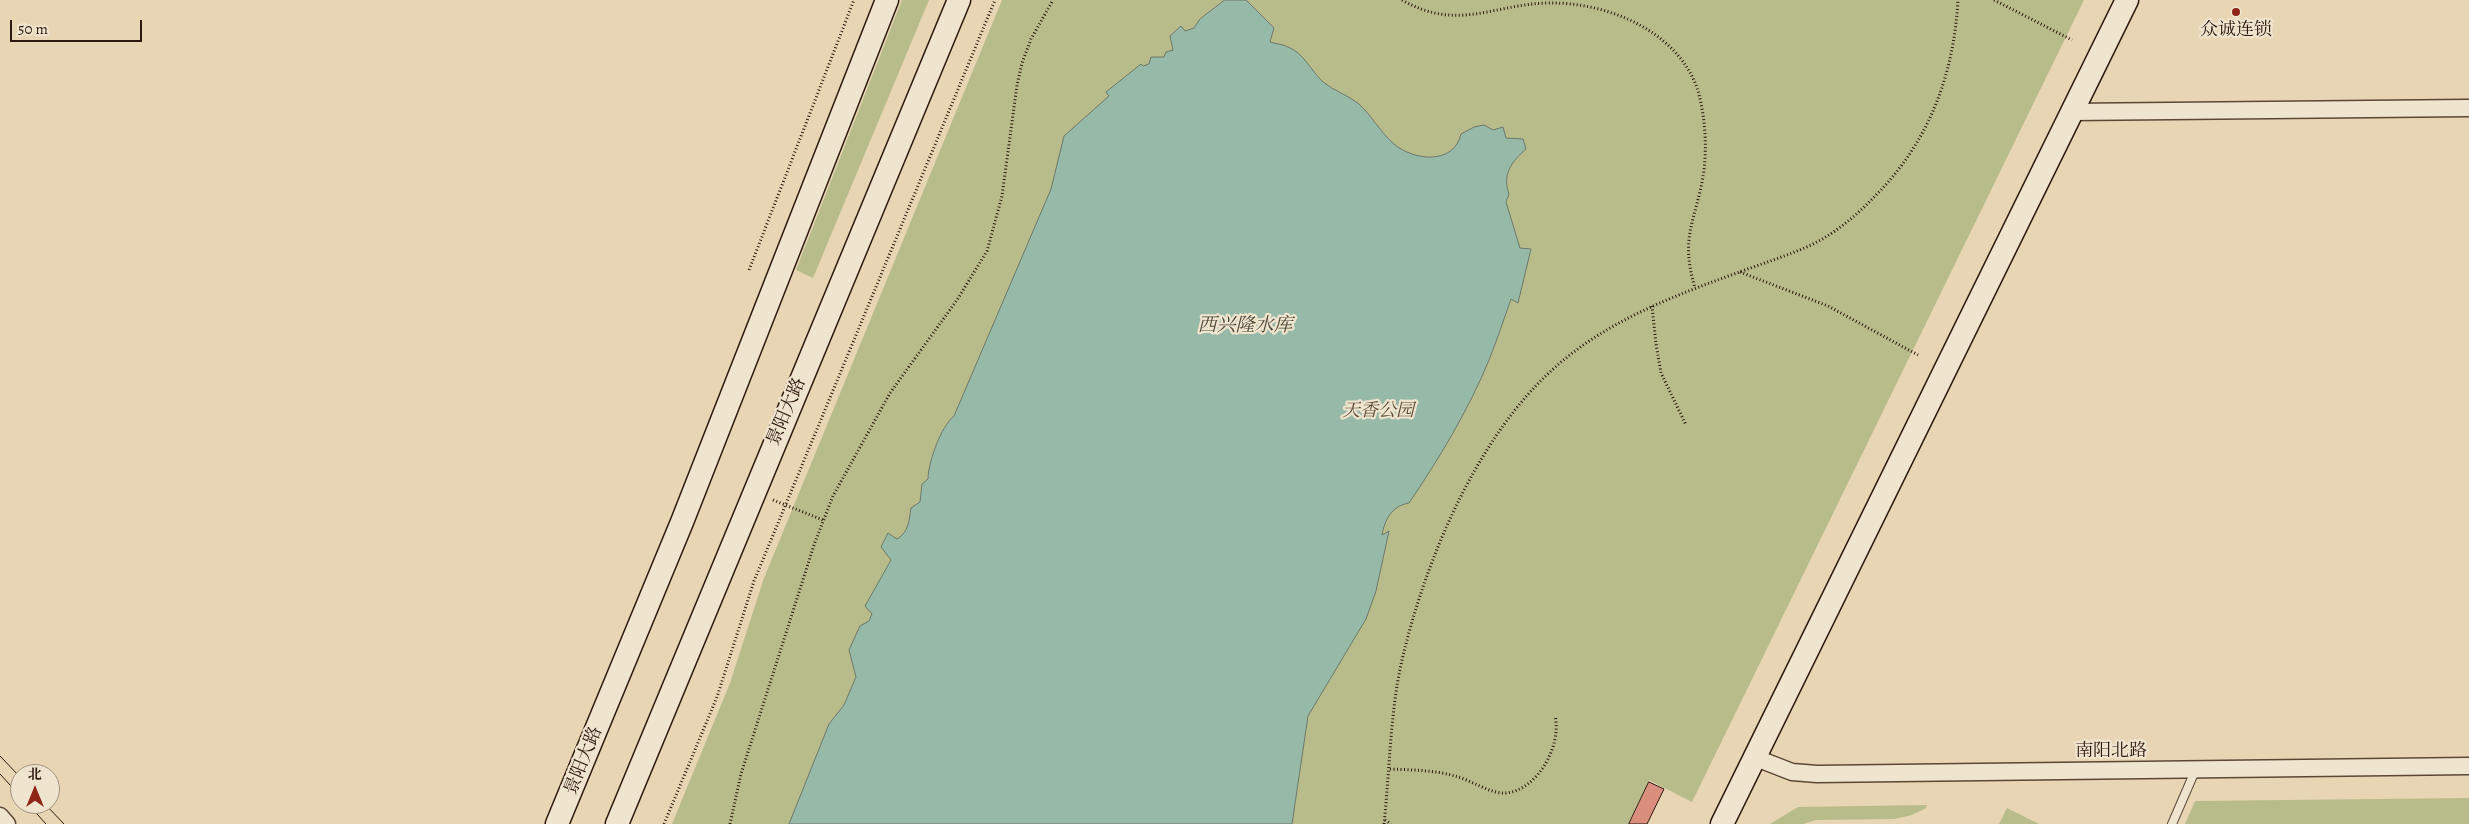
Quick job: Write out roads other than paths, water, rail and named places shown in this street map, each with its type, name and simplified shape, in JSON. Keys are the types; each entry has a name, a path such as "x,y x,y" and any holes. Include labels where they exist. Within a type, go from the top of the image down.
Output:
{"main road":[{"name":"景阳大路","path":"557,824 682,522 887,0"},
{"name":"景阳大路","path":"622,818 754,492 958,0"},
{"path":"1722,824 2126,0"}],"street":[{"path":"2071,112 2469,108"},
{"name":"南阳北路","path":"1756,758 1792,772 1817,774 2196,771 2469,766"},
{"path":"0,816 7,824"}],"lane":[{"path":"2172,824 2196,771"}],"water":[{"name":"西兴隆水库","path":"1225,0 1246,0 1274,28 1270,42 1286,46 1299,53 1323,82 1359,104 1389,140 1402,150 1422,156 1442,155 1450,151 1457,144 1461,134 1474,127 1484,125 1493,130 1503,127 1506,138 1523,139 1526,149 1512,164 1507,175 1509,194 1506,202 1520,248 1531,249 1518,303 1511,299 1481,378 1463,415 1442,451 1409,503 1398,507 1387,519 1382,535 1389,531 1376,591 1366,619 1308,716 1292,824 789,824 829,724 844,705 856,677 849,650 860,626 869,621 872,614 865,606 891,560 881,547 888,533 897,539 904,533 908,525 911,508 920,502 922,484 928,479 936,445 944,428 954,416 1051,189 1064,136 1109,96 1106,92 1141,64 1143,66 1149,64 1151,57 1164,57 1166,52 1173,50 1170,36 1181,26 1185,31 1194,28 1200,19"}],"tram line":[{"path":"0,756 10,766"},
{"path":"0,774 10,785"},
{"path":"37,814 46,824"},
{"path":"54,814 64,824"}],"place":[{"name":"众诚连锁","path":"2236,12"}],"park label":[{"name":"天香公园","path":"1378,412"}]}
